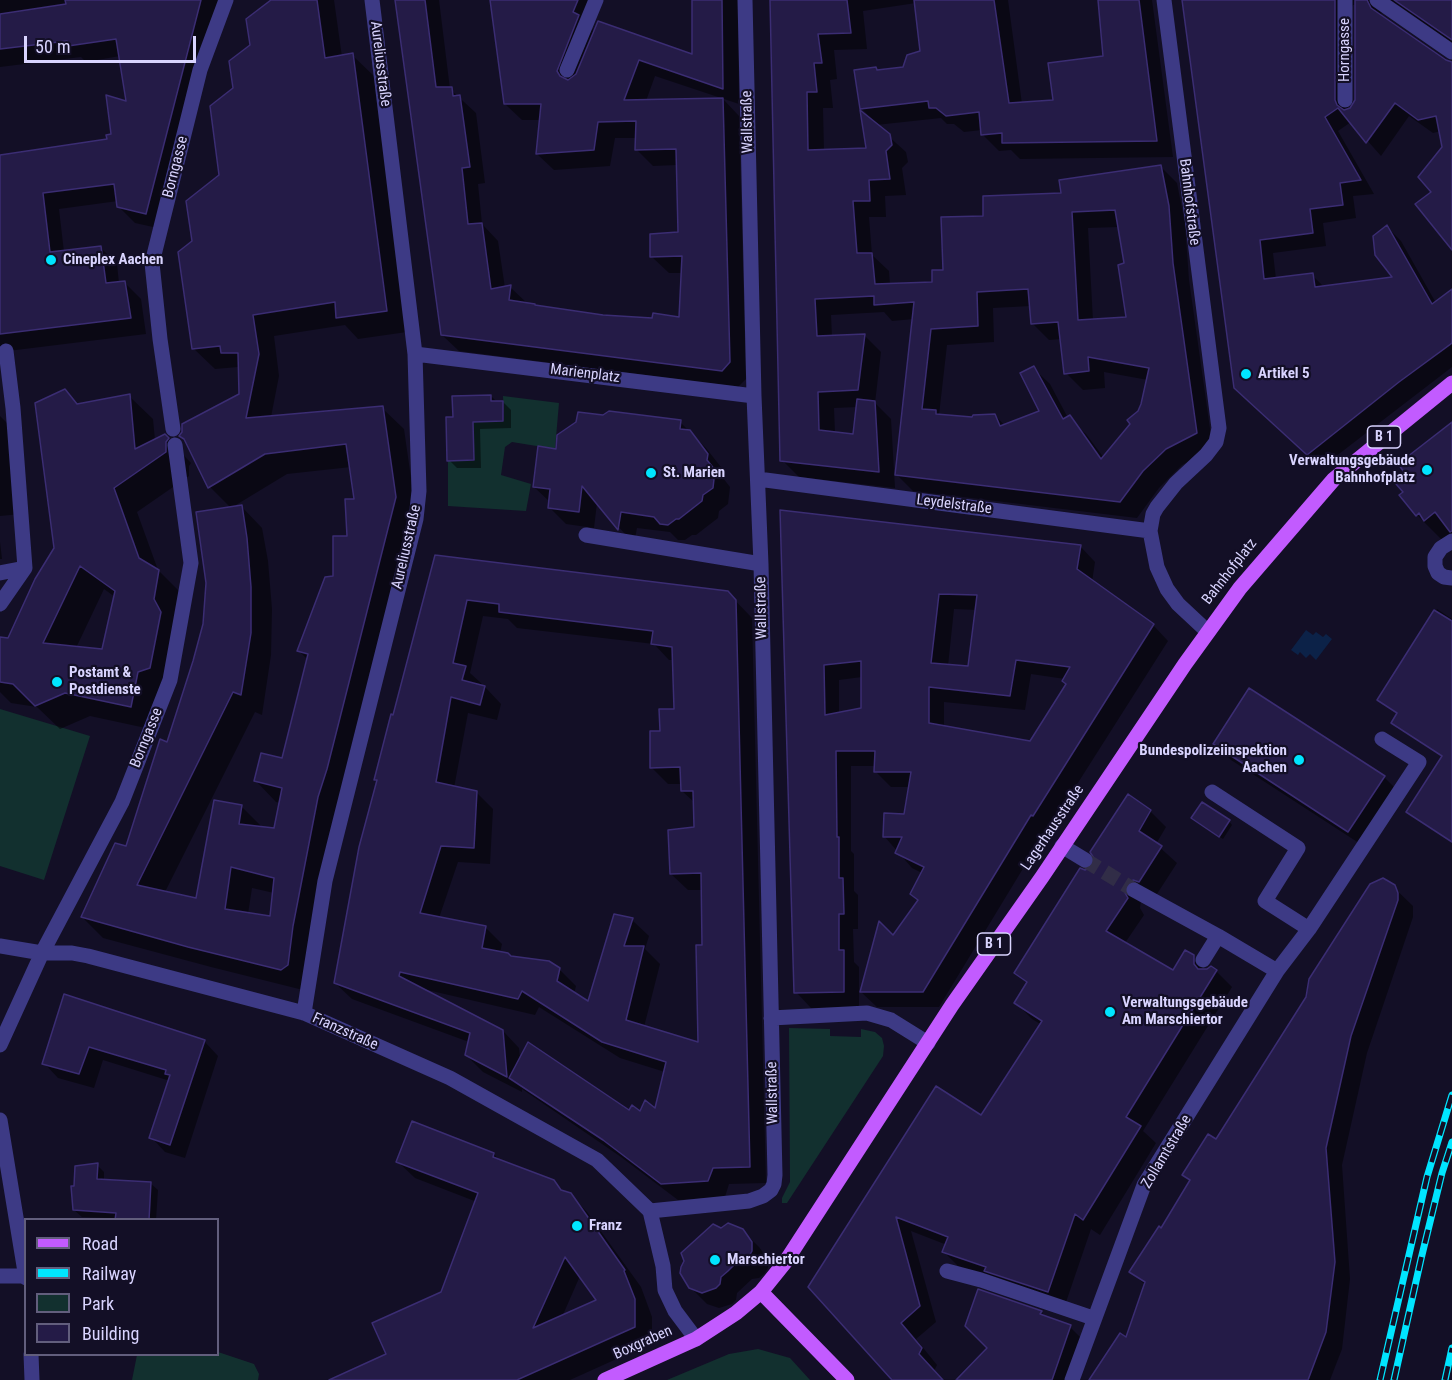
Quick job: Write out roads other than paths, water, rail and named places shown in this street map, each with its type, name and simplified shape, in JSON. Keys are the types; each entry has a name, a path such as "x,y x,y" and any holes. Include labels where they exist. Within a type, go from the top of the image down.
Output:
{"main road":[{"name":"Bahnhofplatz","path":"1208,632 1240,588 1320,494 1355,460 1452,383"},
{"name":"Lagerhausstraße","path":"696,1340 736,1313 761,1292 786,1261 952,1005 1208,632"},
{"path":"761,1292 847,1380"},
{"name":"Boxgraben","path":"604,1380 696,1340"}],"street":[{"name":"Borngasse","path":"173,429 152,263 200,70 226,0"},
{"name":"Aureliusstraße","path":"304,1013 325,881 416,519 419,490 415,354 372,0"},
{"path":"567,70 596,0"},
{"name":"Wallstraße","path":"650,1211 749,1201 771,1190 775,1175 745,0"},
{"name":"Bahnhofstraße","path":"1164,0 1215,404"},
{"name":"Horngasse","path":"1345,0 1345,100"},
{"path":"1377,0 1452,52"},
{"path":"0,604 25,568 14,408 6,351"},
{"name":"Marienplatz","path":"415,354 754,396"},
{"name":"Bahnhofplatz","path":"1208,632 1178,604 1167,589 1156,567 1150,531 1157,507 1176,483 1206,455 1216,442 1219,428 1215,404"},
{"name":"Borngasse","path":"0,1045 42,953 122,801 170,680 191,563 175,445"},
{"name":"Leydelstraße","path":"758,479 1150,531"},
{"path":"586,535 761,564"},
{"path":"1452,541 1441,548 1435,556 1438,573 1452,578"},
{"path":"0,573 25,568"},
{"name":"Zollamtstraße","path":"1072,1380 1144,1185 1277,971 1313,923 1419,762 1382,739"},
{"path":"1212,792 1298,848 1265,901 1313,923"},
{"path":"1062,846 1084,860"},
{"path":"1134,890 1277,971"},
{"path":"1203,960 1218,936"},
{"name":"Franzstraße","path":"0,946 42,953 72,953 88,956 304,1013 450,1078 597,1160 650,1211"},
{"path":"771,1018 867,1013 891,1020 928,1043"},
{"path":"0,1120 24,1271"},
{"path":"650,1211 663,1266 665,1290 675,1311 696,1340"},
{"path":"947,1271 1094,1318"},
{"path":"0,1276 24,1277"},
{"path":"32,1356 32,1380"}],"water":[{"path":"1306,630 1313,635 1316,632 1323,637 1326,634 1332,639 1316,660 1310,654 1306,658 1300,652 1298,655 1291,650"}],"tunnel":[{"path":"1085,860 1134,890"}],"railway":[{"path":"1380,1380 1427,1177 1452,1095"},
{"path":"1394,1380 1421,1259 1452,1142"},
{"path":"1445,1380 1452,1348"}],"place":[{"name":"Cineplex Aachen","path":"51,260"},
{"name":"Artikel 5","path":"1246,374"},
{"name":"Verwaltungsgebäude Bahnhofplatz","path":"1427,470"},
{"name":"St. Marien","path":"651,473"},
{"name":"Postamt & Postdienste","path":"57,682"},
{"name":"Bundespolizeiinspektion Aachen","path":"1299,760"},
{"name":"Verwaltungsgebäude Am Marschiertor","path":"1110,1012"},
{"name":"Franz","path":"577,1226"},
{"name":"Marschiertor","path":"715,1260"}]}
